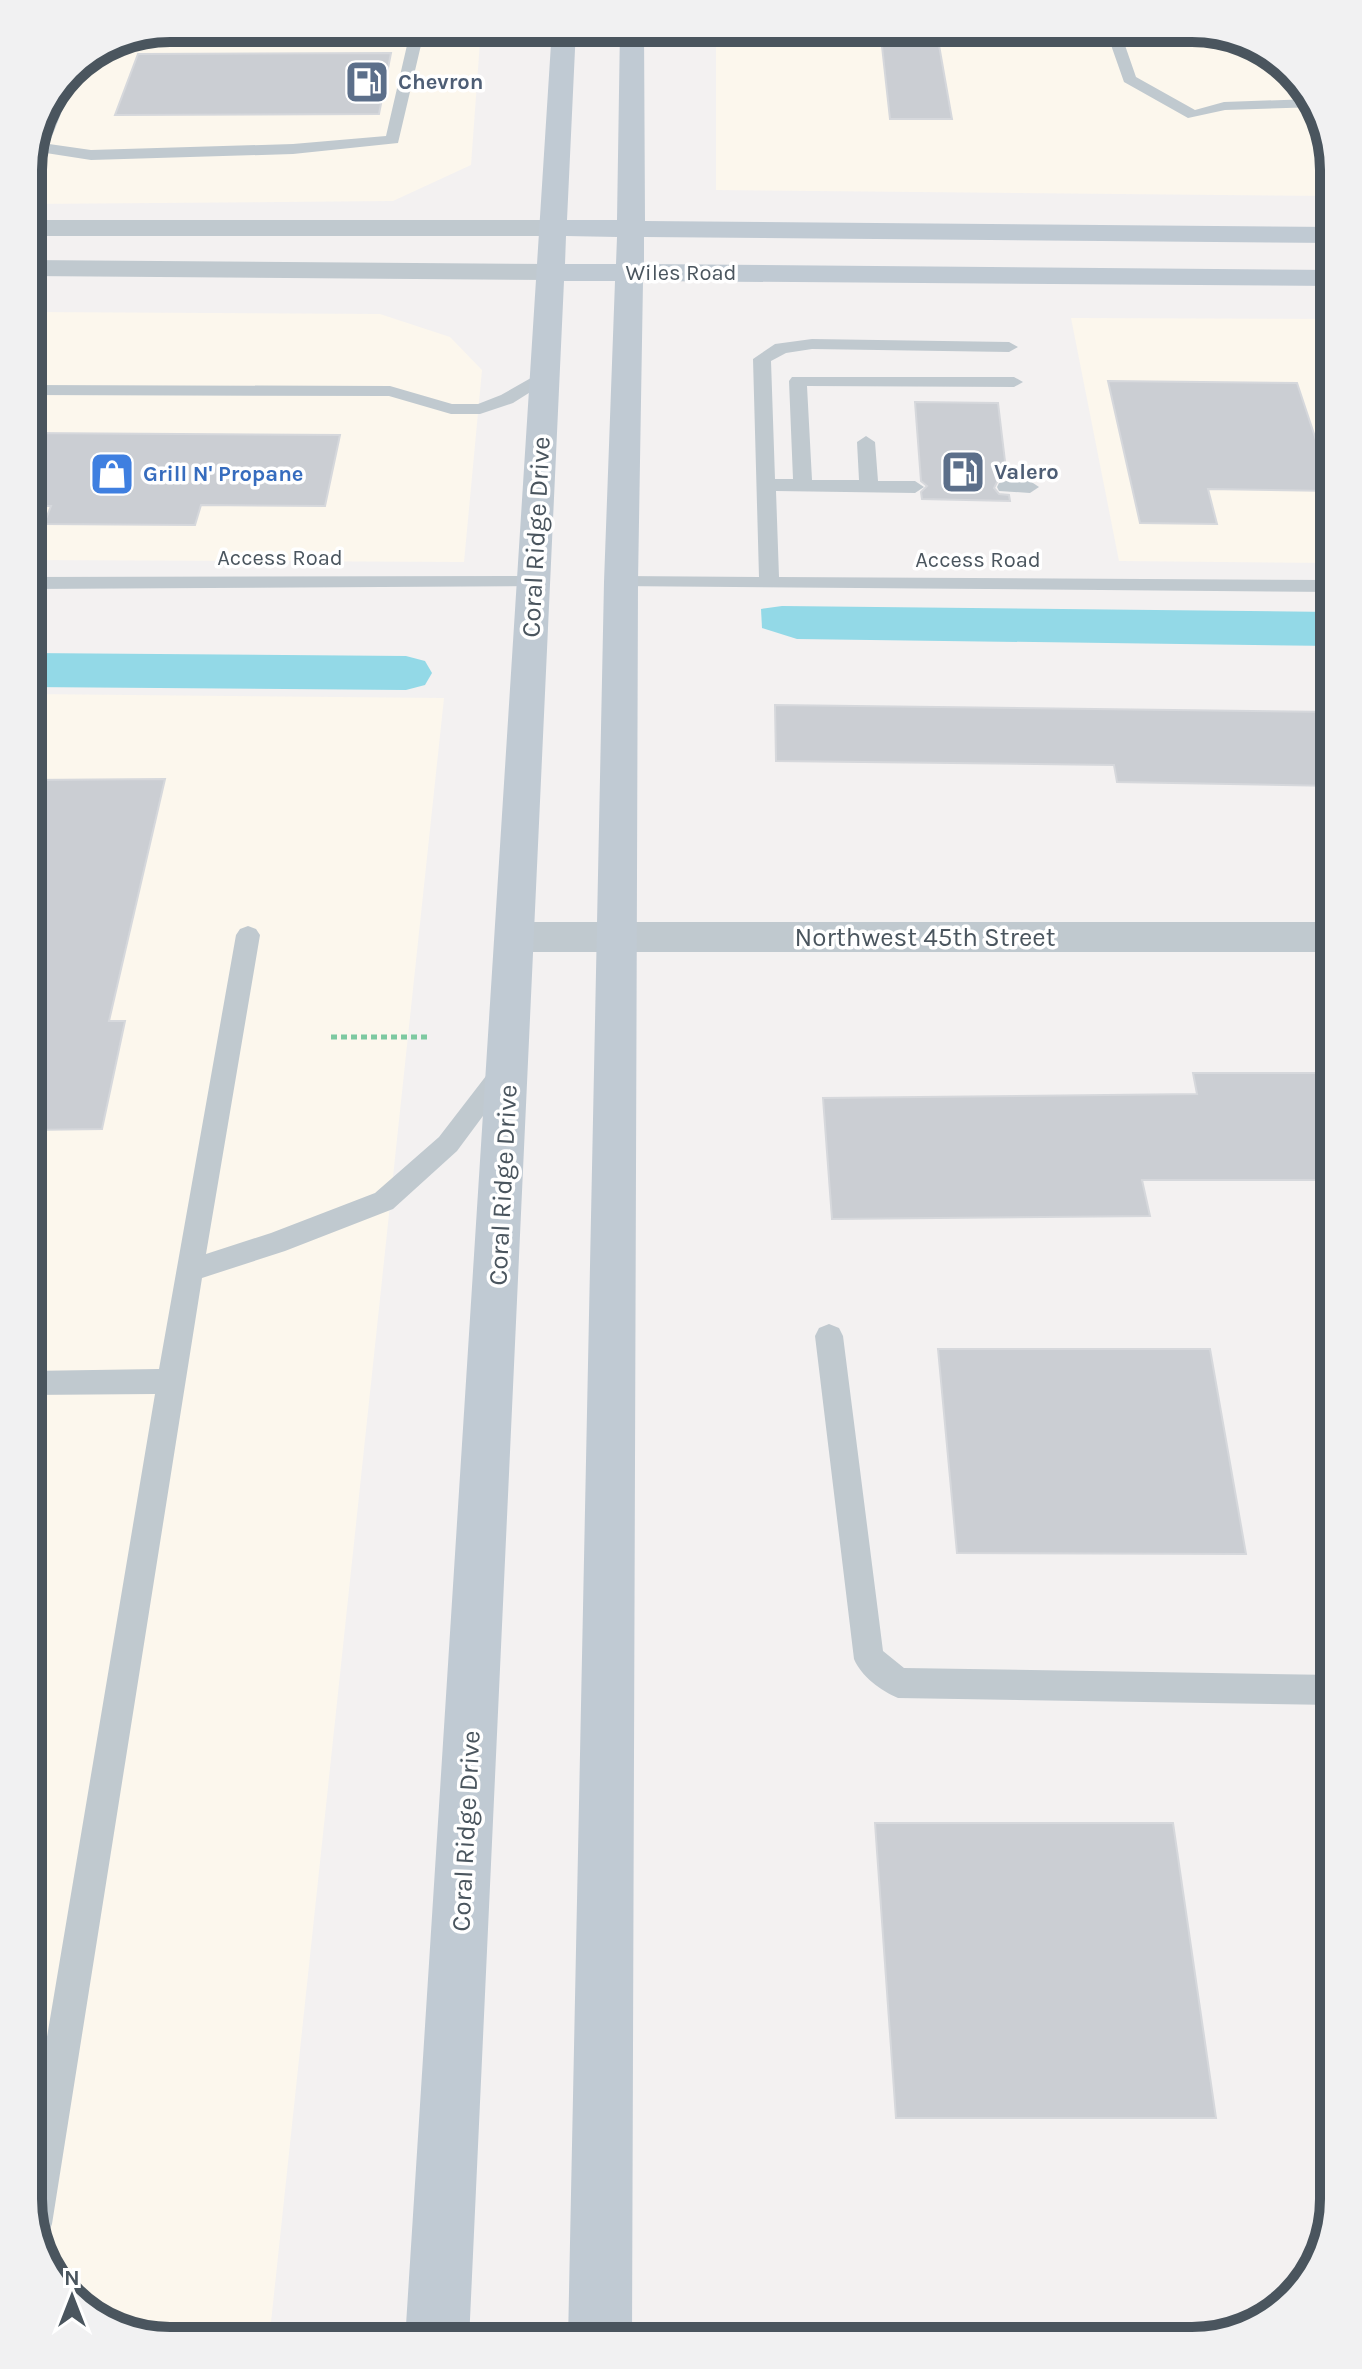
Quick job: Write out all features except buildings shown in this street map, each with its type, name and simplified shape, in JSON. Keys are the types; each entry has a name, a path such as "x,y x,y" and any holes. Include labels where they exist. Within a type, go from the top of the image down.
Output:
{"main road":[{"name":"Coral Ridge Drive","path":"438,2327 510,1064 532,582 563,42"},
{"path":"600,2327 621,582 632,42"},
{"name":"Wiles Road","path":"552,228 1320,235"},
{"name":"Wiles Road","path":"551,272 1320,278"}],"street":[{"name":"Wiles Road","path":"42,228 552,228"},
{"name":"Wiles Road","path":"42,268 551,272"},
{"name":"Northwest 45th Street","path":"516,937 1320,937"}],"lane":[{"path":"44,148 91,155 293,149 393,140 415,42"},
{"path":"1117,42 1129,79 1193,115 1224,106 1301,103"},
{"path":"769,582 762,359 781,348 812,344 1009,347"},
{"path":"42,390 390,391 451,409 480,409 507,399 545,375"},
{"path":"803,485 798,381 861,390 946,381 1014,382"},
{"path":"946,381 949,402"},
{"path":"866,442 869,486"},
{"path":"765,485 915,487"},
{"path":"1006,487 1030,487"},
{"name":"Access Road","path":"42,583 532,582"},
{"name":"Access Road","path":"621,582 1320,586"},
{"path":"42,2175 171,1381 248,935"},
{"path":"191,1270 276,1243 384,1201 448,1144 510,1064"},
{"path":"829,1336 869,1659 898,1683 1320,1690"},
{"path":"42,1383 171,1381"}],"path":[{"path":"331,1037 429,1037"}],"shaded area":[{"path":"170,42 480,42 471,165 393,201 42,204 42,161 46,137 55,113 68,92 106,59 129,49"},
{"path":"716,42 1217,44 1249,55 1288,86 1307,113 1318,145 1320,170 1320,196 716,190"},
{"path":"42,312 380,314 450,337 482,370 464,562 42,560"},
{"path":"1071,318 1320,319 1320,563 1119,561"},
{"path":"42,694 444,698 270,2327 161,2327 113,2314 112,2257 56,2257 44,2224"}],"water":[{"path":"782,606 1320,612 1320,646 797,639 762,628 761,609"}],"waterway":[{"path":"42,670 406,673"}],"place":[{"name":"Chevron","path":"367,82"},
{"name":"Valero","path":"963,472"},
{"name":"Grill N' Propane","path":"112,474"}]}
